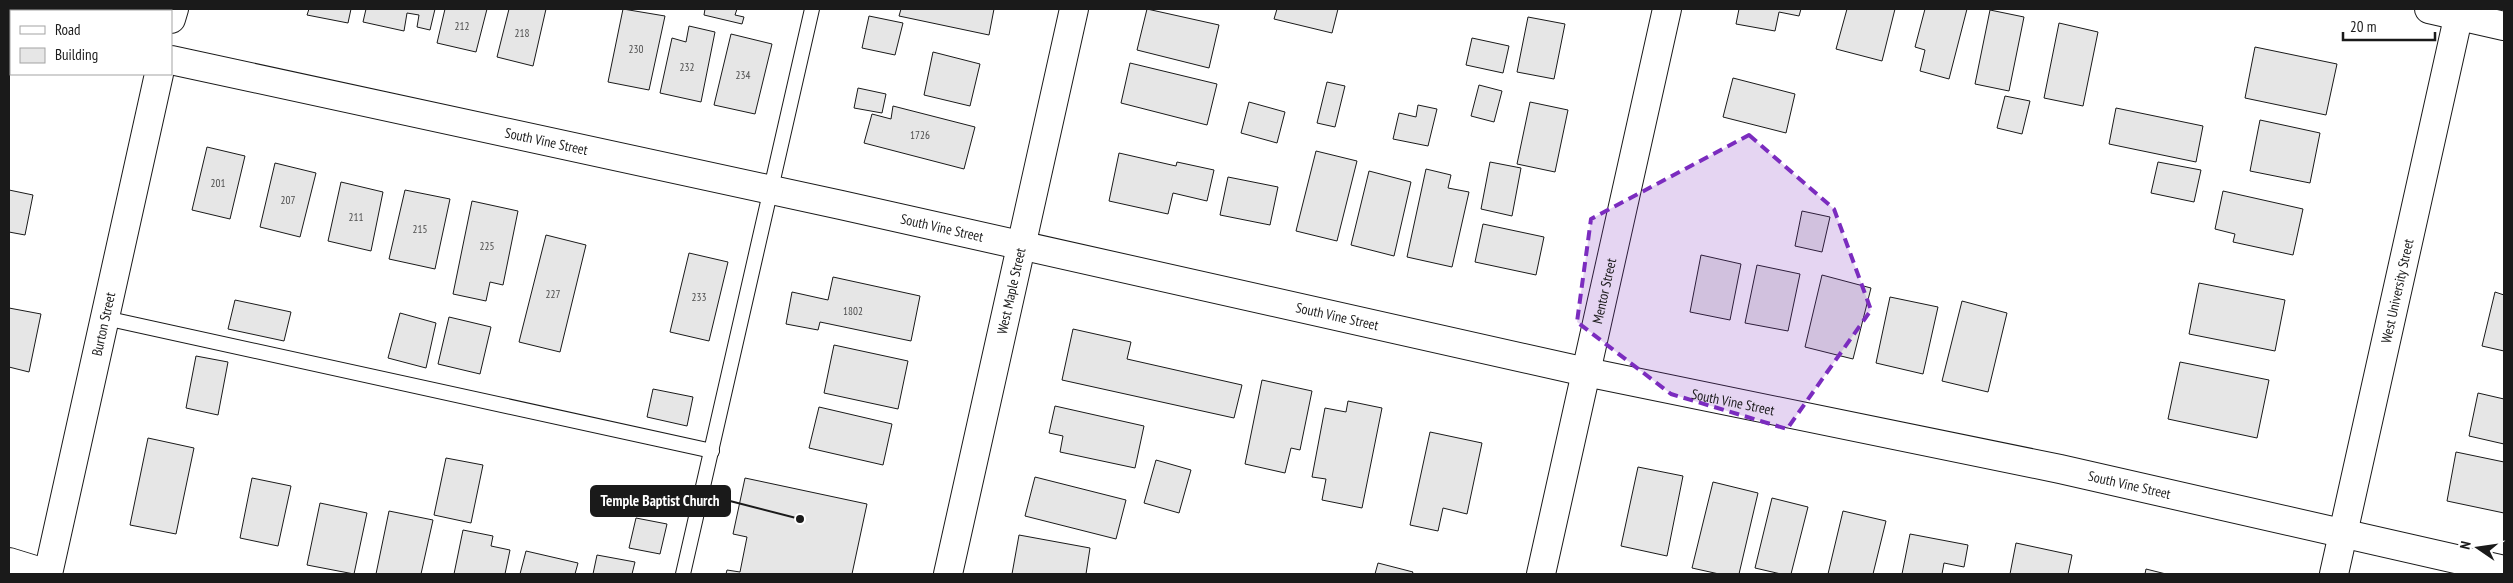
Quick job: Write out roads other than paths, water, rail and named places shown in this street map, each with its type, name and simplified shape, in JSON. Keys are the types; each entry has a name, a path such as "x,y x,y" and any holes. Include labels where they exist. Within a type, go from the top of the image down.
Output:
{"street":[{"name":"West Maple Street","path":"948,574 1074,9"},
{"name":"Mentor Street","path":"1541,574 1667,9"},
{"path":"2429,9 2459,12 2504,26"},
{"name":"West University Street","path":"2334,574 2459,12"},
{"name":"South Vine Street","path":"172,60 773,190 1586,372 2060,469 2504,570"},
{"name":"Burton Street","path":"48,574 159,75"},
{"path":"9,562 48,574"}],"lane":[{"path":"683,574 773,190 812,9"},
{"path":"105,318 712,451"}],"place":[{"name":"Temple Baptist Church","path":"800,519"}]}
